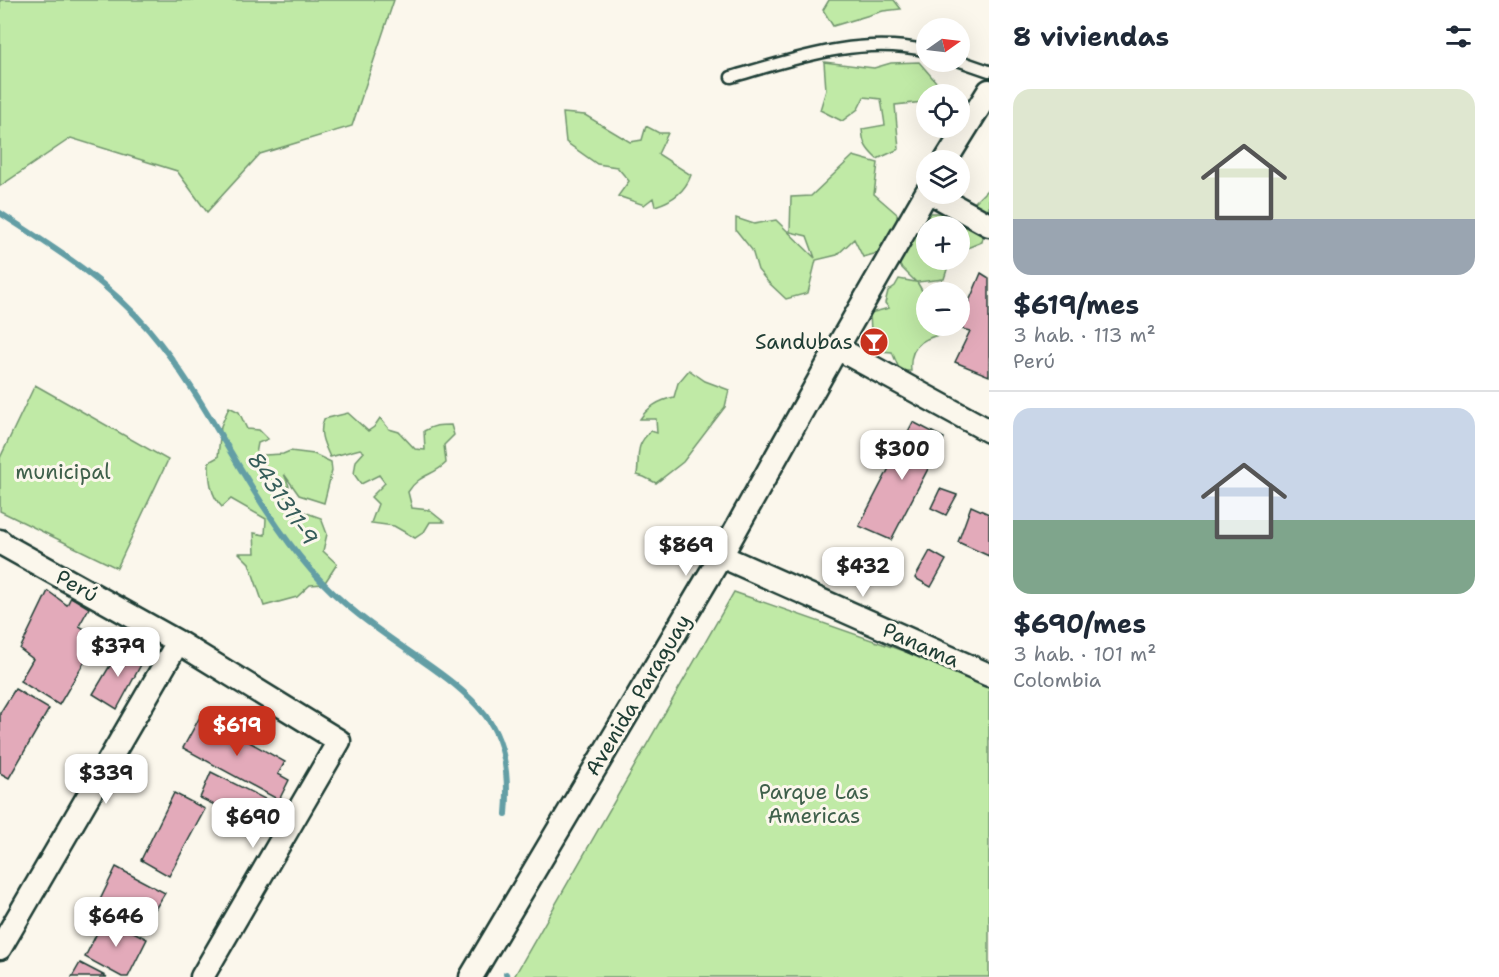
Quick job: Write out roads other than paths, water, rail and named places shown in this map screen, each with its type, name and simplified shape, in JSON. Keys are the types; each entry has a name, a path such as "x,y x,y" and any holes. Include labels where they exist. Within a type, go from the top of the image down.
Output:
{"street":[{"path":"952,150 989,91"},
{"name":"Avenida Paraguay","path":"471,977 721,556 920,204"},
{"path":"951,204 989,225"},
{"path":"837,348 989,431"},
{"name":"Perú","path":"2,548 178,642 339,741 202,977"},
{"name":"Panama","path":"721,556 989,675"},
{"path":"0,948 178,642"}],"lane":[{"path":"732,77 812,54 859,46 906,45 916,48"},
{"path":"970,64 989,71"}],"waterway":[{"name":"8431311-9","path":"0,213 98,280 133,312 192,388 268,512 288,542 311,570 349,607 463,691 485,715 498,738 505,762 506,814"}],"place":[{"name":"Sandubas","path":"874,342"}],"park label":[{"name":"municipal","path":"63,472"},
{"name":"Parque Las Americas","path":"814,804"}]}
